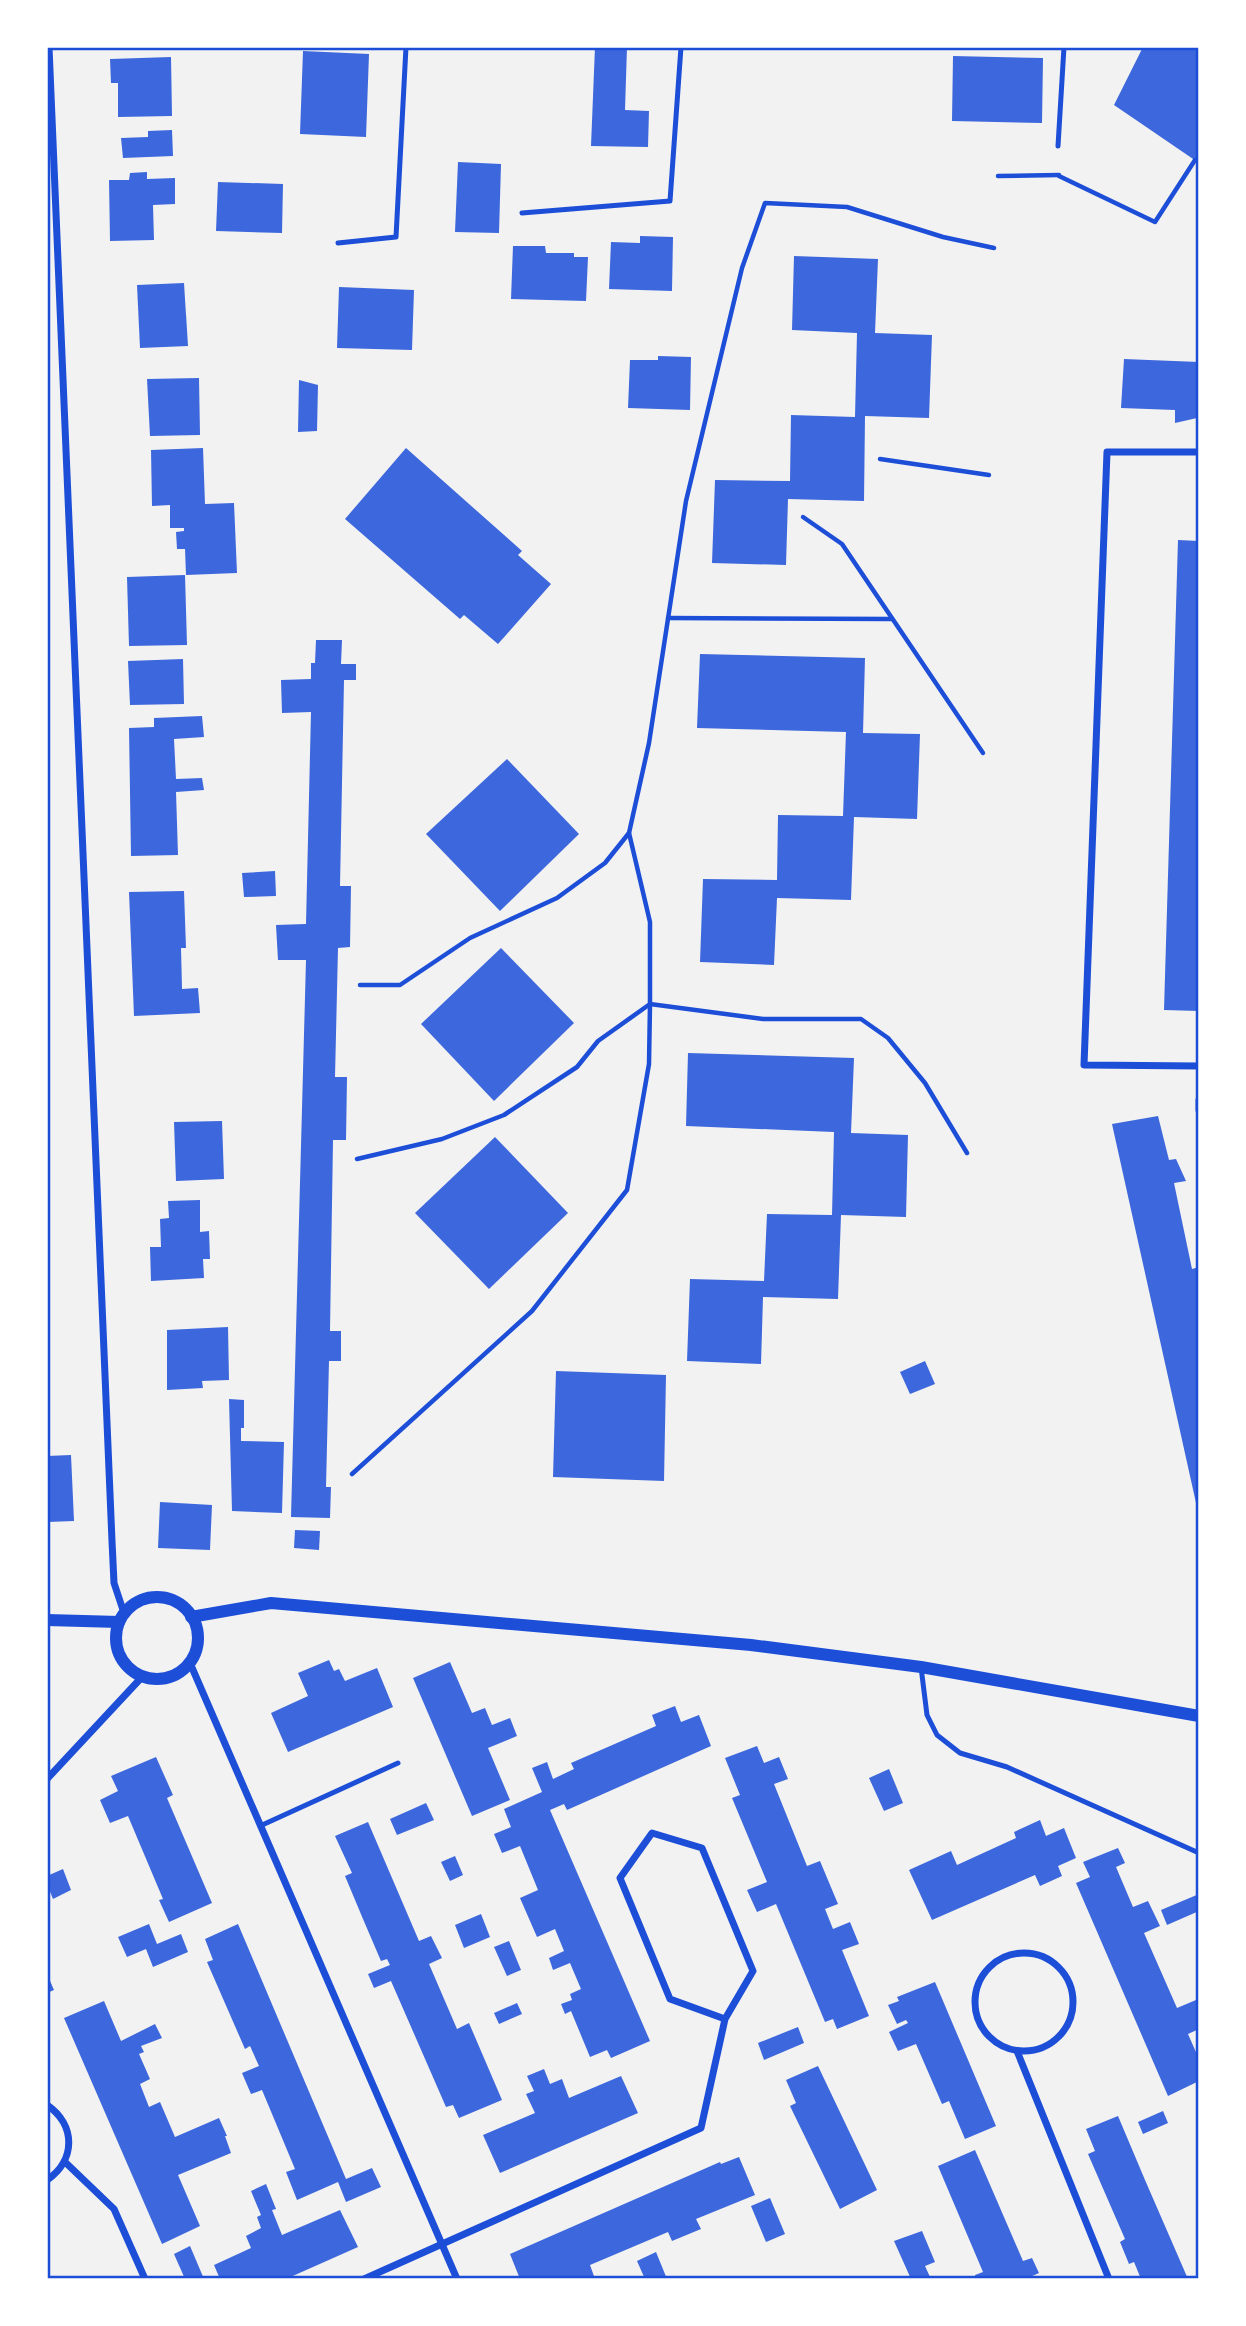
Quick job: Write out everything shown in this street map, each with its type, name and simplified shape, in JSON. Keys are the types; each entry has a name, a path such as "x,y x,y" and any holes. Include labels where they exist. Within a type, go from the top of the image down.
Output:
{"street":[{"path":"47,1619 121,1617 139,1601 159,1597 177,1603 191,1617 198,1640 190,1662 181,1672 168,1678 142,1677 130,1670 117,1648 116,1635 121,1617 114,1583 111,1541 49,47"},
{"path":"1199,452 1107,452 1084,1065 1199,1066"},
{"path":"191,1617 271,1603 751,1645 921,1667 1199,1716"},
{"path":"190,1662 457,2279"},
{"path":"47,1779 142,1677"},
{"path":"364,2279 701,2128 725,2019 753,1971 702,1849 652,1833 620,1878 670,1999 725,2019"},
{"path":"1017,2051 1049,2045 1062,2034 1070,2021 1073,2004 1071,1988 1064,1973 1052,1962 1037,1955 1021,1953 992,1965 982,1977 976,1992 975,2008 980,2024 996,2041 1017,2051 1108,2279"},
{"path":"47,2105 57,2112 65,2123 69,2136 65,2162 56,2174 47,2180"},
{"path":"65,2162 114,2209 145,2279"}],"lane":[{"path":"338,243 396,237 406,47"},
{"path":"522,213 670,201 681,47"},
{"path":"1058,146 1064,47"},
{"path":"921,1667 927,1715 937,1735 960,1753 1007,1767 1199,1853"},
{"path":"260,1826 398,1763"}],"path":[{"path":"1058,146 1059,176"},
{"path":"998,176 1059,176 1155,222 1195,160"},
{"path":"352,1474 532,1311 627,1190 649,1064 650,1004 650,922 629,833 649,743 686,501 742,268 765,203 847,207 943,237 994,248"},
{"path":"880,459 989,475"},
{"path":"803,517 842,544 983,753"},
{"path":"668,618 893,619"},
{"path":"360,985 400,985 470,939 557,898 605,863 629,833"},
{"path":"357,1159 442,1139 504,1115 577,1066 598,1041 650,1004 763,1019 861,1019 888,1038 925,1083 967,1153"}],"building":[{"path":"595,47 627,47 625,110 649,111 648,147 591,146"},
{"path":"1143,47 1199,47 1199,163 1114,105"},
{"path":"303,51 369,54 366,137 300,134"},
{"path":"953,56 1043,58 1042,123 952,121"},
{"path":"171,57 172,116 118,117 118,83 111,83 110,59"},
{"path":"172,130 173,156 123,158 121,138 148,137 148,131"},
{"path":"458,162 501,164 499,233 455,232"},
{"path":"147,172 147,179 175,178 175,204 153,205 154,240 110,241 109,180 129,180 130,173"},
{"path":"218,182 283,184 282,233 216,231"},
{"path":"640,236 673,237 672,291 609,289 611,242 640,243"},
{"path":"513,246 545,246 546,253 574,253 574,257 588,257 586,301 511,299"},
{"path":"794,256 878,259 875,333 932,335 929,418 865,416 864,501 788,499 786,565 712,563 715,480 790,481 791,415 855,417 857,333 792,330"},
{"path":"184,283 188,346 140,348 137,285"},
{"path":"339,287 414,290 412,350 337,348"},
{"path":"658,356 691,357 690,410 628,408 630,360 658,360"},
{"path":"1124,359 1199,362 1197,418 1175,423 1175,410 1121,408"},
{"path":"199,378 200,435 150,436 147,379"},
{"path":"299,380 318,385 317,431 298,432"},
{"path":"203,448 205,504 234,503 237,573 186,575 185,549 177,549 176,532 184,531 184,528 170,528 170,505 152,506 151,450"},
{"path":"406,448 522,551 518,555 551,584 498,644 464,615 460,619 345,519"},
{"path":"1178,540 1199,541 1199,1011 1164,1010"},
{"path":"185,575 187,645 129,646 127,577"},
{"path":"316,640 342,640 341,664 356,664 356,680 344,680 340,886 351,886 350,947 338,948 335,1077 347,1077 346,1140 333,1140 330,1331 341,1331 341,1361 329,1361 326,1487 331,1487 330,1518 291,1517 306,960 278,960 276,925 306,924 311,712 282,713 281,680 311,679"},
{"path":"700,654 865,658 863,733 920,734 917,819 854,817 851,900 777,898 774,965 700,962 703,879 777,880 778,815 843,816 846,732 697,728"},
{"path":"183,659 184,704 130,705 128,661"},
{"path":"202,716 204,737 174,739 176,779 202,778 204,790 176,792 178,855 131,856 129,728 154,727 154,718"},
{"path":"507,759 579,834 500,911 426,834"},
{"path":"275,871 276,896 244,897 242,873"},
{"path":"184,891 186,948 181,948 182,989 198,988 200,1013 134,1016 129,892"},
{"path":"501,948 574,1023 494,1101 421,1024"},
{"path":"688,1053 854,1058 851,1133 908,1135 906,1217 841,1215 838,1299 763,1297 761,1364 687,1361 690,1279 764,1281 767,1214 832,1215 834,1132 686,1126"},
{"path":"1158,1116 1169,1160 1176,1159 1186,1181 1174,1183 1192,1269 1199,1267 1198,1512 1112,1124"},
{"path":"222,1121 224,1179 176,1181 174,1122"},
{"path":"495,1137 568,1213 489,1289 415,1213"},
{"path":"200,1200 200,1232 209,1231 210,1259 203,1259 204,1278 151,1281 150,1247 161,1247 160,1219 169,1218 168,1201"},
{"path":"228,1327 229,1380 202,1381 203,1388 167,1390 167,1330"},
{"path":"925,1361 935,1384 910,1394 900,1372"},
{"path":"556,1371 666,1375 664,1481 553,1477"},
{"path":"229,1399 244,1400 241,1441 284,1442 282,1513 232,1511"},
{"path":"71,1455 74,1521 48,1522 47,1456"},
{"path":"160,1502 212,1505 210,1550 158,1548"},
{"path":"295,1530 320,1531 319,1550 294,1548"},
{"path":"329,1660 334,1671 339,1669 345,1681 377,1668 393,1707 288,1752 271,1713 308,1696 298,1673"},
{"path":"450,1662 472,1713 485,1708 492,1725 510,1718 517,1736 488,1748 510,1800 472,1816 413,1678"},
{"path":"675,1706 681,1722 699,1715 711,1746 567,1810 564,1804 550,1810 650,2041 611,2058 607,2050 590,2057 571,2011 565,2014 561,2004 572,2000 570,1994 581,1989 570,1963 553,1970 549,1958 564,1951 555,1929 537,1937 520,1898 538,1890 520,1846 502,1853 494,1834 511,1827 504,1809 542,1792 532,1768 547,1762 553,1779 574,1769 571,1763 656,1726 652,1715"},
{"path":"757,1746 764,1763 779,1757 788,1779 774,1784 807,1866 820,1861 838,1904 825,1909 833,1929 850,1922 859,1944 842,1950 869,2016 837,2029 833,2019 825,2022 776,1904 757,1912 747,1890 767,1882 732,1798 740,1795 725,1758"},
{"path":"156,1757 173,1795 167,1798 212,1903 169,1922 159,1900 163,1899 128,1816 110,1823 100,1800 118,1791 111,1776"},
{"path":"889,1769 903,1803 884,1811 869,1778"},
{"path":"426,1803 434,1820 397,1835 390,1819"},
{"path":"1040,1820 1046,1836 1064,1828 1076,1858 1058,1866 1062,1876 1040,1886 1035,1875 932,1920 909,1870 951,1851 957,1865 1016,1838 1014,1832"},
{"path":"368,1822 419,1941 431,1936 442,1958 429,1964 457,2029 469,2023 502,2100 459,2118 453,2105 446,2107 391,1981 374,1988 368,1974 390,1965 387,1959 381,1961 363,1919 345,1876 352,1873 335,1836"},
{"path":"1118,1848 1125,1863 1116,1867 1133,1907 1148,1901 1160,1926 1144,1933 1177,2008 1196,2000 1199,2006 1199,2017 1196,2018 1199,2029 1188,2034 1199,2059 1199,2081 1168,2096 1076,1883 1090,1877 1083,1862"},
{"path":"455,1856 463,1875 450,1881 441,1862"},
{"path":"63,1869 71,1890 53,1899 47,1876"},
{"path":"1199,1894 1199,1911 1167,1925 1161,1910"},
{"path":"481,1914 490,1937 464,1948 455,1925"},
{"path":"149,1924 157,1944 181,1934 188,1952 153,1967 146,1949 127,1957 118,1937"},
{"path":"238,1924 346,2179 372,2168 381,2187 346,2202 338,2182 297,2200 286,2172 295,2169 262,2090 251,2094 242,2073 259,2066 250,2046 245,2049 207,1962 213,1960 205,1939"},
{"path":"509,1941 521,1970 507,1976 494,1947"},
{"path":"47,1974 54,1990 47,1993"},
{"path":"935,1982 996,2126 965,2139 949,2101 942,2104 916,2044 898,2051 889,2032 908,2023 906,2020 897,2024 888,2005 899,2001 897,1997"},
{"path":"104,2001 121,2041 155,2024 162,2038 141,2046 144,2052 139,2054 150,2079 140,2084 149,2107 160,2102 175,2137 219,2118 227,2136 231,2153 178,2175 200,2226 162,2244 64,2018"},
{"path":"517,2003 522,2014 499,2024 494,2013"},
{"path":"798,2027 804,2043 764,2060 758,2043"},
{"path":"818,2066 877,2190 840,2209 790,2106 796,2103 786,2080"},
{"path":"544,2069 550,2084 562,2079 569,2098 621,2076 638,2113 500,2173 483,2135 535,2113 526,2094 534,2091 527,2076"},
{"path":"1163,2111 1168,2123 1143,2134 1138,2122"},
{"path":"1118,2116 1188,2279 1141,2279 1134,2262 1129,2264 1120,2242 1125,2239 1088,2154 1095,2151 1086,2129"},
{"path":"975,2150 1023,2261 1032,2258 1039,2273 1030,2279 976,2279 975,2275 983,2272 938,2166"},
{"path":"739,2157 755,2195 696,2219 701,2229 672,2241 668,2232 590,2265 595,2279 565,2279 564,2276 557,2279 520,2279 510,2254 720,2162 721,2164"},
{"path":"266,2184 282,2235 340,2210 358,2247 286,2279 220,2279 214,2265 251,2248 246,2236 261,2228 257,2217 261,2215 251,2191"},
{"path":"770,2198 785,2234 766,2242 751,2206"},
{"path":"922,2231 935,2262 925,2266 930,2277 911,2279 894,2241"},
{"path":"190,2246 204,2279 185,2279 174,2254"},
{"path":"656,2252 667,2279 645,2279 637,2261"}]}
